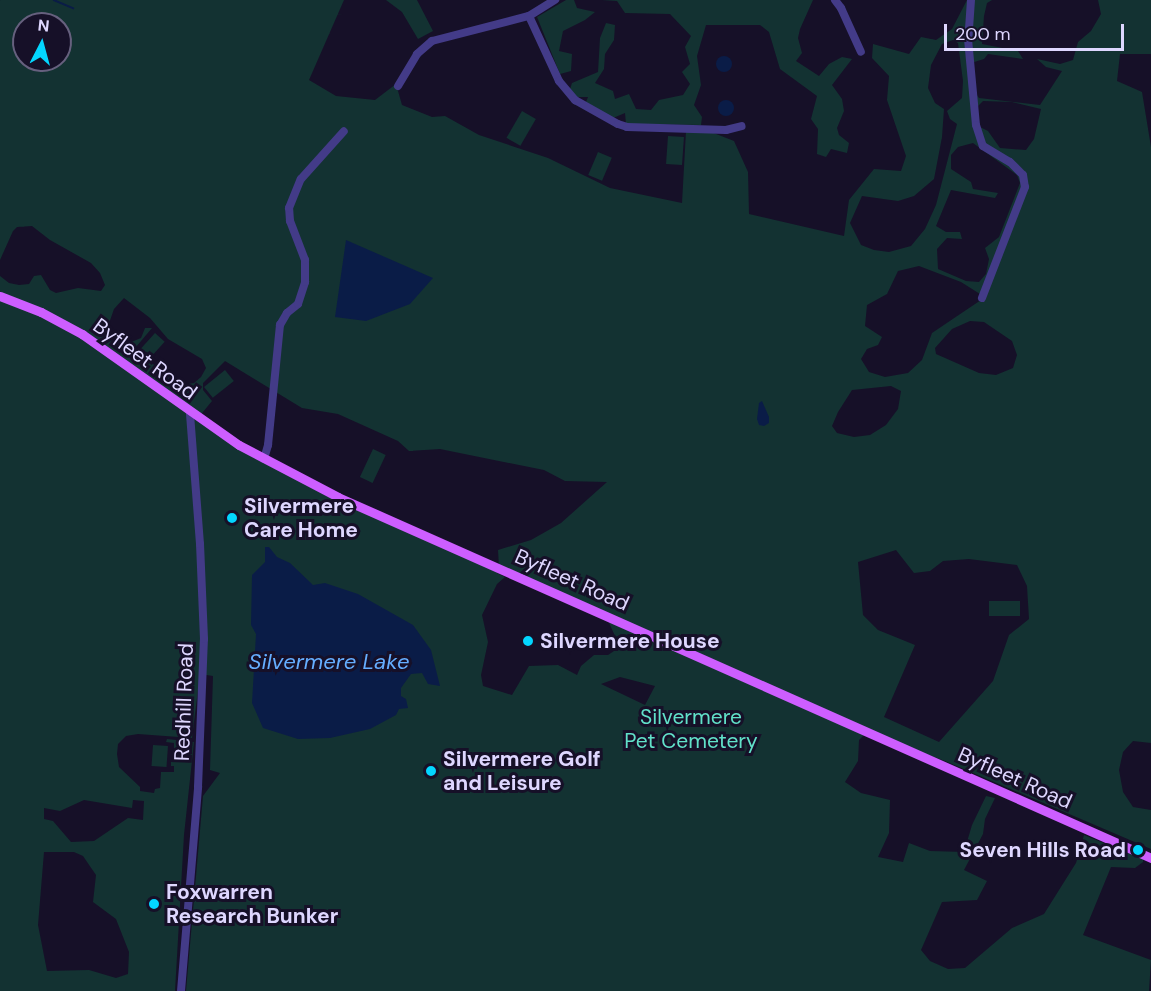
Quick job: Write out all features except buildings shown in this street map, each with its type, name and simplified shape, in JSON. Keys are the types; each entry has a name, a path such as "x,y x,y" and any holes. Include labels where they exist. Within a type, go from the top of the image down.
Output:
{"main road":[{"name":"Byfleet Road","path":"0,296 33,308 82,334 190,413 264,459 338,497 1151,858"}],"street":[{"path":"398,86 417,54 432,40 529,16 555,0"},
{"path":"835,0 842,8 861,52"},
{"path":"971,0 968,39 976,125 983,146 1010,162 1023,175 1025,187 982,298"},
{"path":"529,16 559,81 575,100 618,124 627,127 726,130 742,126"},
{"path":"264,459 268,445 280,325 287,313 298,304 305,282 305,260 290,221 290,208 302,179 344,131"},
{"name":"Redhill Road","path":"181,991 198,787 204,639 200,533 190,413"}],"green space":[{"name":"Silvermere Pet Cemetery","path":"0,0 344,0 309,80 336,96 375,100 396,84 402,105 432,117 445,116 479,135 548,158 610,188 682,203 686,131 711,132 734,141 748,172 749,214 844,236 849,200 874,169 901,171 906,156 887,100 889,76 872,58 873,44 909,54 921,37 936,40 952,29 967,0 992,0 987,3 984,16 982,44 1018,51 1023,59 988,54 984,59 971,63 974,91 979,98 1040,105 1062,71 1046,67 1037,59 1060,64 1073,60 1078,42 1091,31 1101,14 1098,0 1151,0 1151,54 1120,54 1117,81 1142,92 1151,147 1151,743 1133,741 1123,752 1119,770 1123,792 1133,807 1151,810 1151,849 945,761 867,732 859,740 858,761 845,782 861,793 890,800 889,833 878,857 903,862 909,843 930,851 964,852 972,825 986,796 995,798 985,819 983,834 964,870 987,881 977,900 942,902 921,950 930,961 948,969 965,968 1012,928 1044,914 1076,863 1084,835 1143,859 1143,862 1135,868 1111,867 1083,935 1151,960 1149,991 186,991 203,796 220,773 210,770 213,676 200,674 192,738 138,734 126,736 118,744 117,754 119,767 140,787 140,791 154,793 155,789 160,788 161,772 174,772 171,760 174,760 174,743 166,742 167,739 194,742 184,835 175,991 0,991 0,276 9,283 19,285 29,284 34,276 41,275 50,290 56,293 78,288 101,291 105,285 100,273 91,263 50,240 32,226 17,227 0,260","holes":["953,40 958,43 963,81 962,98 947,111 950,119 957,124 936,205 925,229 911,246 889,252 874,250 861,245 850,223 862,196 898,201 914,196 934,179 942,137 944,109 935,103 928,88 931,65 942,44","983,101 1012,102 1041,109 1034,139 1026,150 1000,148 988,131 976,125 975,109","973,143 1017,175 1020,183 999,237 985,248 989,259 986,274 979,282 966,281 938,269 937,249 947,238 962,239 960,232 946,232 936,226 951,190 995,198 998,193 973,189 971,182 951,169 951,155 958,147","919,266 961,282 980,294 981,300 932,333 922,360 908,373 885,377 869,372 861,359 867,349 878,345 882,337 865,326 867,305 887,294 898,271","124,298 150,318 168,339 202,359 206,368 194,383 177,386 165,370 134,355 136,347 152,328 145,328 141,338 129,343 107,329 114,309","970,321 984,322 1012,341 1017,355 1013,368 996,375 979,373 936,354 935,348 952,329","225,361 302,408 338,414 398,441 409,451 440,449 544,470 565,481 607,482 561,523 531,540 498,550 499,567 283,470 198,418 212,401 203,390 203,383","891,386 901,391 898,409 886,425 870,435 854,437 837,433 832,426 852,390","896,550 914,573 930,571 943,561 969,559 1017,565 1027,586 1029,619 1009,635 993,681 939,742 884,717 915,645 878,630 863,615 858,562","499,568 605,614 620,647 608,655 594,655 581,666 577,675 558,665 529,666 512,695 483,686 481,675 488,642 482,615 497,584 505,577 497,573","620,677 655,686 645,705 601,684","84,800 132,808 133,800 144,801 143,820 128,818 94,841 71,842 53,821 44,819 44,808 60,811","44,852 74,852 83,856 96,875 93,902 116,919 129,952 128,974 116,978 89,970 47,971 38,925"]},
{"path":"386,0 417,0 433,31 418,39 402,12"},
{"path":"566,0 574,0 577,8 595,12 563,31 559,51 572,54 571,71 560,74 537,17"},
{"path":"602,0 813,0 800,29 798,38 802,53 796,61 819,76 829,64 842,57 852,59 832,85 842,99 844,111 837,128 839,135 849,143 847,153 831,149 826,157 817,154 818,129 811,119 817,96 780,69 769,32 760,25 706,25 697,56 701,85 694,105 702,117 701,125 626,124 625,113 613,118 586,102 588,97 577,97 570,89 572,83 598,72 600,38 606,23 615,25 614,40 605,54 604,69 595,83 613,91 615,99 629,94 636,109 651,110 659,100 683,95 690,84 682,72 690,64 685,47 691,36 670,14 625,13 617,1"},
{"path":"522,111 536,119 520,146 506,138"},
{"path":"668,136 684,137 682,165 666,164"},
{"path":"598,152 612,158 602,181 588,175"},
{"path":"155,333 165,342 147,362 137,353"},
{"path":"225,370 234,381 213,398 204,387"},
{"path":"373,449 386,455 373,483 360,477"},
{"path":"989,601 1020,601 1020,616 989,616"},
{"path":"153,745 168,746 166,767 152,766"}],"water":[{"path":"721,56 727,56 732,64 730,70 721,72 716,67 716,61"},
{"path":"723,100 729,100 734,108 732,114 723,116 718,111 718,105"},
{"path":"346,240 433,278 410,304 366,321 335,317"},
{"path":"762,401 769,417 769,423 764,426 759,425 757,419 759,403"},
{"name":"Silvermere Lake","path":"265,547 269,547 277,557 290,563 313,585 325,583 358,594 413,625 431,650 440,686 428,684 422,673 411,674 401,688 401,696 406,699 408,708 399,709 396,715 370,729 330,738 298,739 263,728 252,703 256,634 251,625 252,575 265,562"}],"waterway":[{"path":"54,0 73,8"}],"place":[{"name":"Silvermere Care Home","path":"232,518"},
{"name":"Silvermere House","path":"528,641"},
{"name":"Silvermere Golf and Leisure","path":"431,771"},
{"name":"Seven Hills Road","path":"1138,850"},
{"name":"Foxwarren Research Bunker","path":"154,904"}]}
